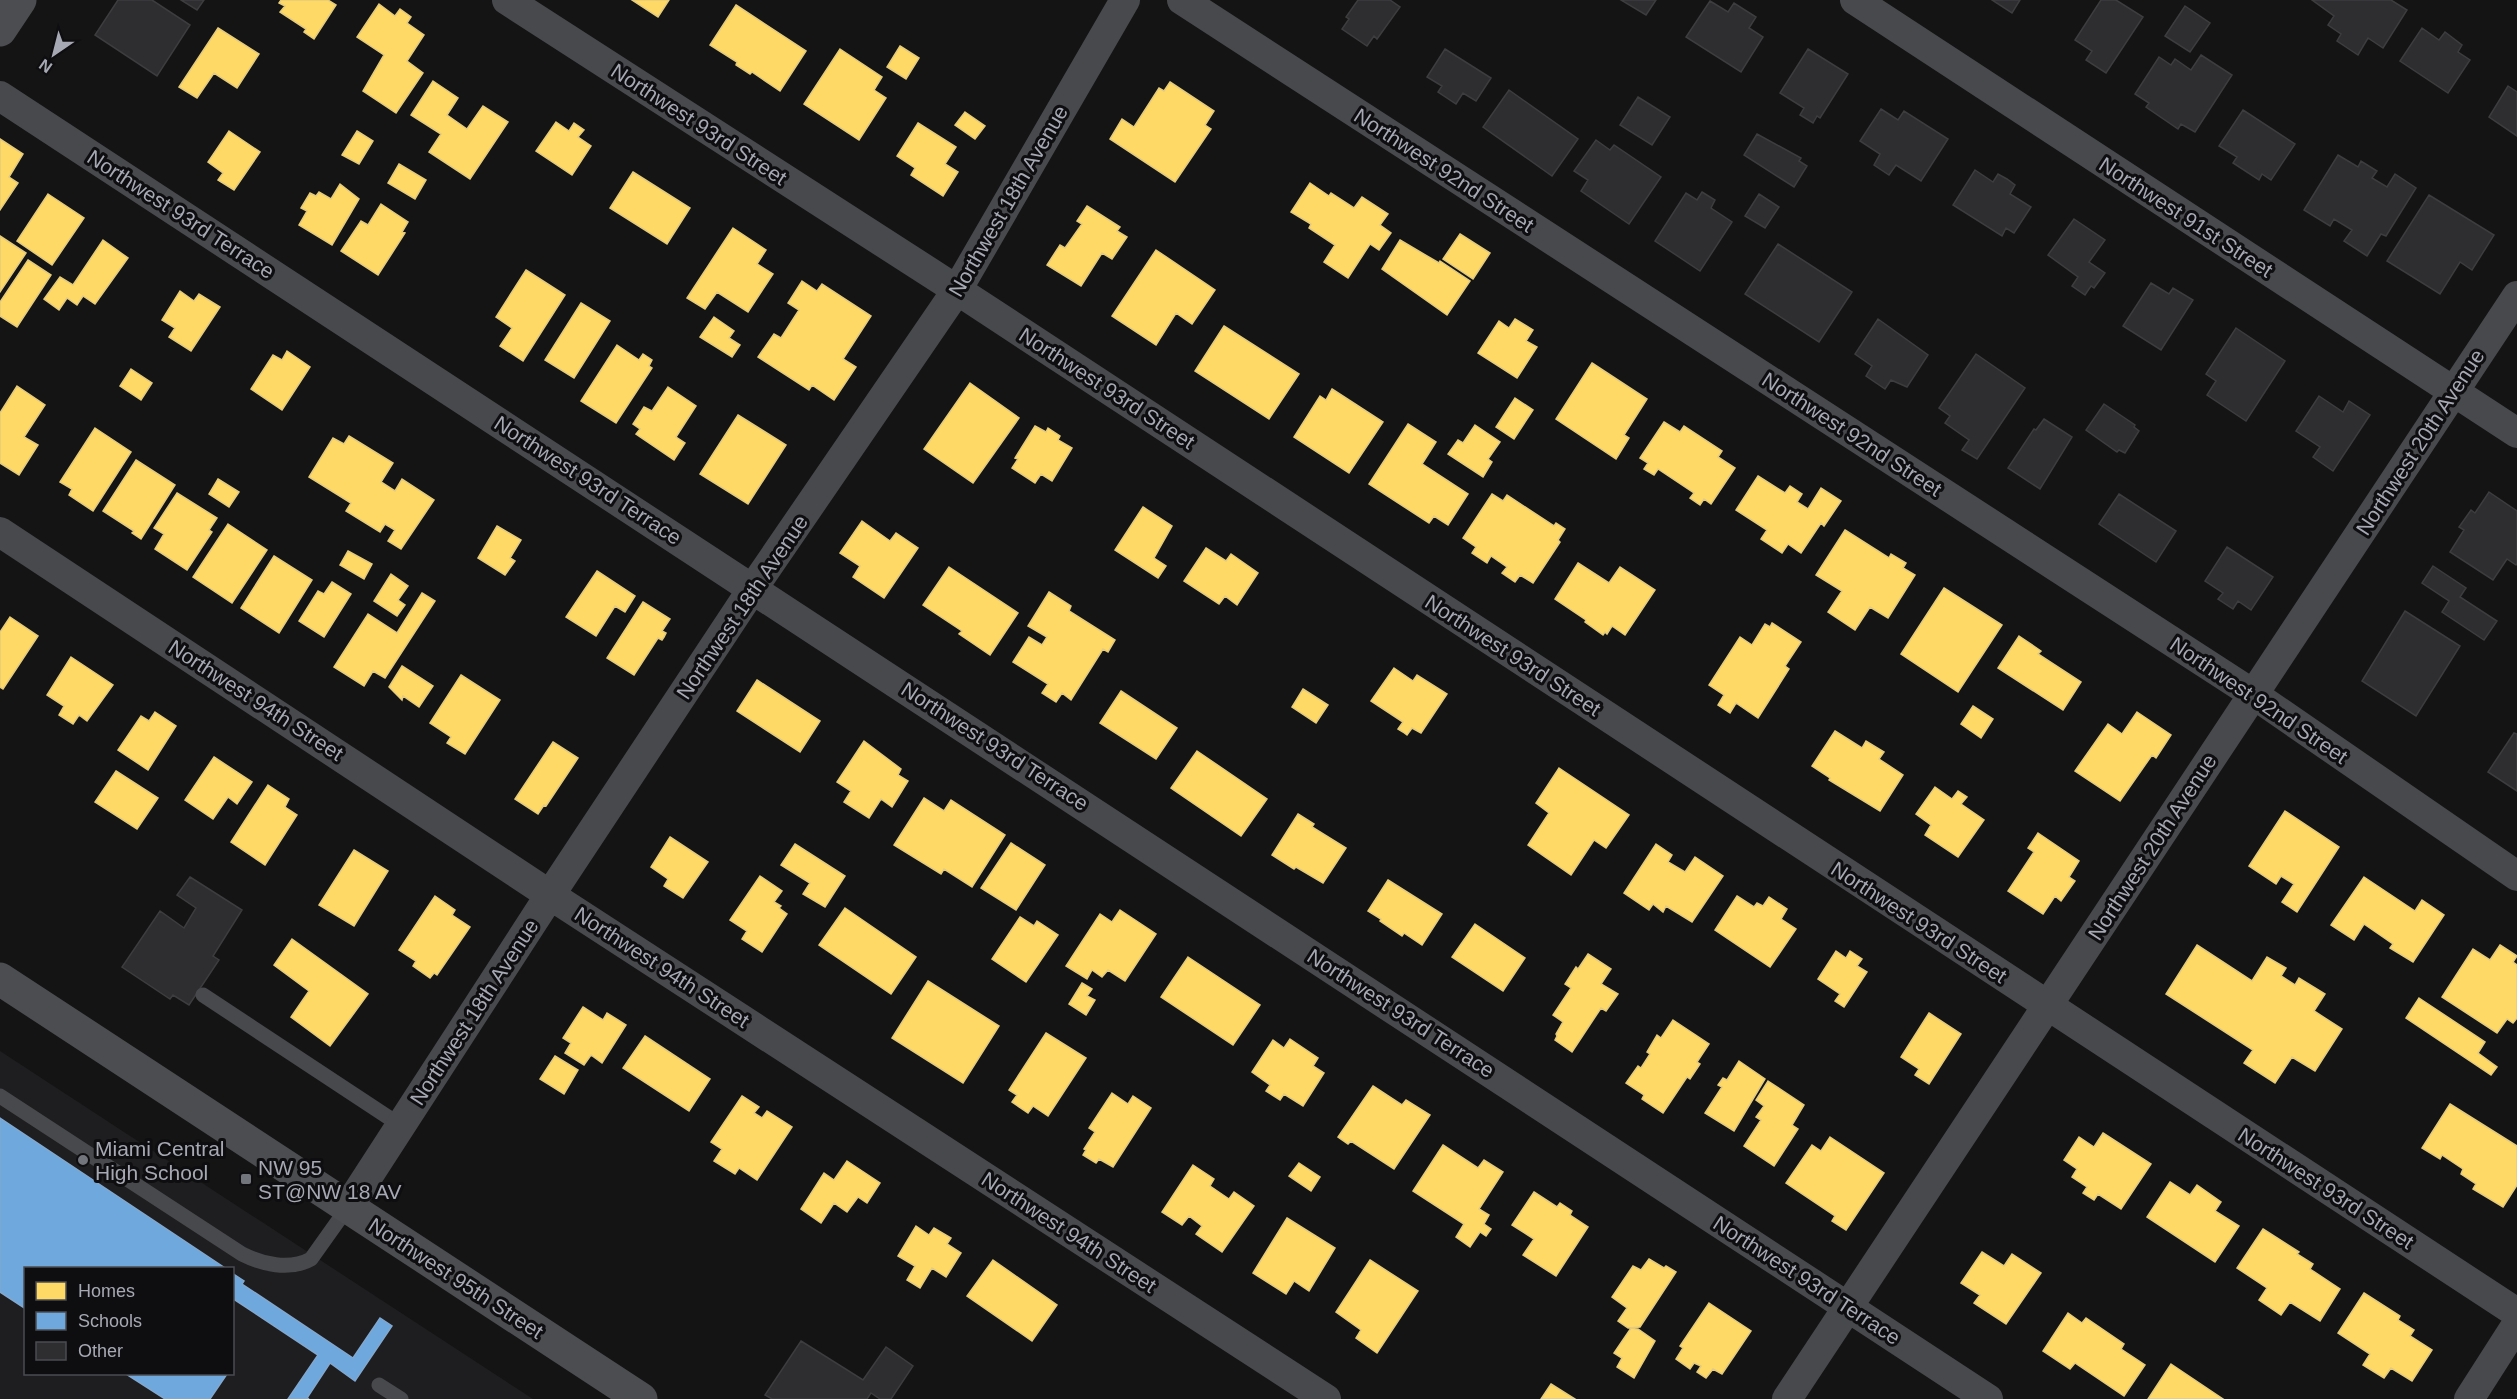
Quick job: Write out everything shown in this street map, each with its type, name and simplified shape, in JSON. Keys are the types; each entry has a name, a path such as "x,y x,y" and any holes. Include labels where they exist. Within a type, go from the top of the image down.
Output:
{"main road":[{"path":"0,30 20,0"},
{"name":"Northwest 95th Street","path":"0,980 348,1207 628,1396"}],"street":[{"name":"Northwest 93rd Street","path":"507,0 957,290 2517,1313"},
{"name":"Northwest 18th Avenue","path":"348,1207 753,588 957,290 1125,0"},
{"name":"Northwest 92nd Street","path":"1182,0 2253,694 2517,876"},
{"name":"Northwest 91st Street","path":"1855,0 2517,433"},
{"name":"Northwest 93rd Terrace","path":"0,96 1988,1399"},
{"name":"Northwest 20th Avenue","path":"1787,1399 2517,296"},
{"name":"Northwest 94th Street","path":"0,532 550,895 1326,1399"},
{"path":"2469,1399 2517,1324"}],"lane":[{"path":"203,995 400,1125"},
{"path":"0,1096 242,1254 259,1262 293,1265 302,1264 311,1259 348,1207"},
{"path":"379,1385 401,1399"}],"shaded area":[{"name":"Miami Central High School","path":"0,1051 533,1399 0,1399"}],"building: Homes":[{"path":"281,0 328,0 336,5 314,39 304,32 306,29 280,12 285,6 279,3"},
{"path":"632,0 669,0 658,17"},
{"path":"379,4 395,16 400,9 411,17 407,23 424,35 407,61 423,73 396,113 363,91 384,55 357,37"},
{"path":"736,5 806,51 780,91 752,72 750,74 736,65 737,62 710,45"},
{"path":"218,28 259,54 237,88 214,73 197,98 179,87"},
{"path":"900,46 919,58 906,79 887,67"},
{"path":"840,49 882,77 874,90 886,98 859,140 804,104"},
{"path":"433,81 458,98 447,115 467,129 483,106 508,122 470,179 429,152 441,134 411,115"},
{"path":"1170,82 1214,111 1205,125 1211,129 1175,182 1110,139 1122,119 1134,127 1159,88 1164,91"},
{"path":"965,112 985,126 975,139 955,125"},
{"path":"556,122 569,131 574,123 584,130 578,137 591,146 572,175 536,151"},
{"path":"918,123 956,147 945,164 958,172 943,196 911,175 915,168 897,156"},
{"path":"229,131 260,152 234,190 218,180 223,173 208,162"},
{"path":"357,131 373,141 359,164 342,155"},
{"path":"0,139 23,154 9,177 18,183 0,210"},
{"path":"399,164 426,180 415,199 388,183"},
{"path":"633,172 690,208 667,244 610,208"},
{"path":"1310,183 1329,196 1331,193 1354,208 1362,197 1388,214 1380,225 1391,233 1379,250 1370,244 1348,278 1324,262 1335,245 1309,228 1311,224 1291,212"},
{"path":"340,184 359,199 332,245 299,225 307,211 301,208 310,193 316,196 319,192 331,199"},
{"path":"48,194 84,218 52,265 17,241"},
{"path":"381,204 408,222 402,232 405,233 378,275 341,251 361,221 368,225"},
{"path":"1087,206 1120,227 1117,231 1127,237 1112,259 1102,253 1081,286 1047,265 1060,245 1065,248 1082,224 1077,221"},
{"path":"733,228 766,250 757,264 773,274 748,312 717,292 705,309 687,298"},
{"path":"1460,234 1490,253 1473,279 1443,259"},
{"path":"0,236 26,253 0,292"},
{"path":"103,240 128,258 95,304 83,296 77,305 67,298 59,310 44,299 60,277 73,285"},
{"path":"1400,240 1439,263 1440,261 1470,281 1447,315 1382,269"},
{"path":"1156,250 1215,290 1192,324 1176,313 1156,345 1112,316"},
{"path":"28,260 51,275 17,327 0,316 0,302"},
{"path":"526,270 565,295 523,361 500,346 512,328 496,317"},
{"path":"802,281 817,291 822,284 871,316 843,359 856,367 834,400 812,385 809,390 758,357 774,334 781,338 799,310 788,303"},
{"path":"180,291 194,301 199,294 220,307 191,351 169,337 175,328 162,320"},
{"path":"581,303 610,321 574,378 545,360"},
{"path":"714,317 734,331 729,338 740,345 732,357 700,337"},
{"path":"1515,319 1533,330 1526,341 1537,347 1517,378 1478,353 1499,321 1509,328"},
{"path":"1224,326 1299,374 1269,419 1195,371"},
{"path":"617,345 639,360 643,354 652,360 649,366 652,368 616,423 581,401"},
{"path":"287,351 310,367 282,410 251,389 273,355 282,360"},
{"path":"1592,363 1647,399 1624,435 1629,438 1616,459 1556,419"},
{"path":"131,369 152,383 141,400 120,386"},
{"path":"970,383 1019,418 973,483 924,449"},
{"path":"17,386 45,405 24,437 38,445 19,475 0,463 0,413"},
{"path":"668,387 696,406 676,437 685,443 674,460 636,434 640,429 633,424 644,407 652,411"},
{"path":"1332,389 1383,422 1349,473 1294,437 1320,396 1326,400"},
{"path":"1515,398 1533,410 1514,439 1496,427"},
{"path":"738,415 786,445 748,504 700,474"},
{"path":"1664,422 1680,432 1684,426 1722,451 1718,457 1735,468 1711,504 1704,499 1700,505 1690,498 1694,493 1658,469 1654,475 1644,469 1648,463 1640,458"},
{"path":"1408,424 1436,442 1422,464 1468,494 1448,525 1434,516 1429,523 1369,484"},
{"path":"1475,425 1500,442 1488,459 1492,462 1483,477 1448,454 1458,440 1463,443"},
{"path":"1035,426 1046,432 1048,428 1060,436 1058,440 1072,448 1052,481 1041,474 1035,483 1012,468 1018,459 1015,458"},
{"path":"95,428 131,452 93,511 69,495 72,489 60,482"},
{"path":"349,436 393,463 381,482 395,491 402,479 434,500 401,549 388,541 395,530 385,524 380,532 346,511 351,503 309,477 333,438 344,444"},
{"path":"136,460 175,485 141,539 132,533 134,531 103,511"},
{"path":"1758,476 1785,493 1790,486 1802,494 1797,502 1808,509 1821,488 1841,501 1824,526 1821,523 1801,553 1788,544 1782,553 1761,539 1767,530 1736,510"},
{"path":"218,479 239,492 229,507 209,494"},
{"path":"177,493 217,518 209,530 212,532 187,570 155,549 164,534 154,528"},
{"path":"1492,494 1503,501 1507,495 1554,526 1556,523 1565,529 1558,540 1560,542 1533,583 1520,575 1515,582 1502,573 1507,567 1491,556 1487,563 1472,553 1476,547 1463,538"},
{"path":"1143,507 1172,526 1154,558 1166,566 1158,578 1115,550"},
{"path":"862,521 890,541 896,533 918,548 884,598 853,577 860,566 840,553"},
{"path":"228,524 267,550 232,603 193,577"},
{"path":"497,526 521,540 510,558 515,561 505,575 478,558"},
{"path":"1845,530 1889,558 1891,554 1906,563 1903,568 1915,575 1888,618 1870,607 1855,630 1828,612 1842,591 1816,575"},
{"path":"1206,548 1226,561 1231,554 1258,573 1237,605 1225,596 1219,604 1184,581"},
{"path":"348,551 372,564 364,579 340,565"},
{"path":"274,556 312,580 279,633 241,608"},
{"path":"1578,563 1609,583 1620,567 1655,590 1625,635 1612,626 1607,634 1605,632 1603,635 1555,599"},
{"path":"949,567 1018,613 990,655 959,634 962,631 923,605"},
{"path":"597,571 635,596 625,612 615,606 596,636 566,617"},
{"path":"391,574 408,586 398,600 405,605 397,616 374,601"},
{"path":"332,582 351,594 324,637 299,621 318,591 324,594"},
{"path":"1944,588 2002,625 1958,692 1901,654"},
{"path":"1049,592 1071,606 1069,611 1115,640 1108,652 1103,649 1071,700 1062,693 1056,702 1042,693 1048,684 1013,662 1029,637 1042,645 1047,637 1028,626"},
{"path":"422,593 435,601 385,678 373,671 364,686 334,667 368,614 397,633"},
{"path":"643,602 670,619 662,631 666,633 664,637 662,640 658,638 634,675 607,658"},
{"path":"10,617 38,636 3,689 0,687 0,632"},
{"path":"1772,623 1801,642 1785,666 1789,669 1758,718 1736,703 1730,713 1718,705 1724,695 1709,685 1740,637 1752,645 1765,624 1770,627"},
{"path":"2019,636 2041,651 2038,654 2081,682 2063,710 1998,668"},
{"path":"71,657 113,685 87,721 79,715 73,724 59,715 64,706 47,695"},
{"path":"402,666 433,686 419,707 403,696 402,700 389,687"},
{"path":"1394,668 1413,681 1417,675 1447,694 1421,733 1412,728 1407,735 1398,729 1403,722 1371,701"},
{"path":"461,675 500,700 465,754 447,743 451,737 430,723"},
{"path":"757,680 820,721 800,752 737,711"},
{"path":"1303,689 1328,705 1316,723 1292,707"},
{"path":"1121,691 1177,728 1156,759 1100,723"},
{"path":"1973,706 1993,719 1981,738 1961,724"},
{"path":"155,712 176,726 148,770 118,750 141,716 149,721"},
{"path":"2137,712 2171,735 2156,758 2152,755 2120,801 2075,771 2108,724 2122,734"},
{"path":"1835,731 1862,748 1866,741 1884,752 1879,759 1903,775 1880,811 1829,780 1830,778 1812,766"},
{"path":"864,741 901,769 898,775 908,781 892,807 881,799 869,818 844,802 851,791 837,782"},
{"path":"553,742 578,758 546,806 544,805 538,814 515,799"},
{"path":"1197,751 1267,799 1241,836 1171,788"},
{"path":"214,757 252,782 237,804 228,797 213,819 185,800"},
{"path":"1559,768 1629,815 1606,848 1594,840 1571,875 1528,845 1549,813 1536,803"},
{"path":"116,771 158,798 137,829 95,802"},
{"path":"268,785 289,799 285,807 297,815 265,865 231,842"},
{"path":"1935,787 1952,799 1958,791 1967,797 1961,804 1984,820 1958,857 1925,835 1931,825 1916,814"},
{"path":"924,798 944,811 951,800 1005,835 972,887 944,869 941,874 894,845"},
{"path":"2285,811 2339,847 2297,912 2282,902 2294,884 2281,876 2276,884 2249,866"},
{"path":"1298,814 1314,824 1312,827 1346,848 1323,883 1272,855"},
{"path":"2038,833 2079,861 2069,877 2075,881 2061,901 2055,896 2043,914 2008,891 2034,852 2028,848"},
{"path":"670,837 708,862 683,898 664,886 668,879 651,867"},
{"path":"1011,843 1045,865 1016,910 981,888"},
{"path":"795,844 845,876 825,907 803,894 810,883 781,865"},
{"path":"1656,844 1672,855 1668,862 1685,872 1695,857 1723,876 1692,922 1666,906 1663,912 1653,904 1649,910 1624,893"},
{"path":"354,850 388,871 354,926 319,905"},
{"path":"760,876 782,891 774,902 781,906 779,908 787,914 762,952 742,939 747,931 730,920"},
{"path":"2364,877 2415,911 2422,900 2444,915 2413,962 2390,948 2393,944 2364,924 2354,940 2331,925"},
{"path":"1388,880 1442,914 1422,945 1404,933 1402,936 1368,911"},
{"path":"435,896 455,910 452,915 470,927 437,975 434,973 430,978 413,966 416,961 399,950"},
{"path":"1737,896 1754,907 1757,903 1763,906 1769,897 1787,909 1781,919 1796,929 1770,967 1715,930"},
{"path":"845,908 916,957 891,994 819,945"},
{"path":"1120,910 1156,934 1125,981 1108,970 1102,977 1092,970 1087,979 1066,966 1100,914 1112,922"},
{"path":"1020,917 1034,926 1037,921 1058,935 1026,982 992,959"},
{"path":"1475,924 1525,958 1503,991 1452,957"},
{"path":"292,939 368,994 330,1046 291,1017 309,991 274,965"},
{"path":"2197,945 2252,981 2267,957 2286,968 2281,976 2295,985 2299,978 2325,994 2314,1011 2342,1029 2315,1071 2292,1057 2275,1083 2244,1063 2253,1050 2166,994"},
{"path":"2500,945 2517,956 2513,962 2517,965 2517,1018 2513,1023 2507,1019 2497,1033 2442,997 2473,949 2490,960"},
{"path":"1836,951 1846,958 1850,951 1862,959 1857,966 1867,972 1844,1007 1835,1001 1840,994 1818,979"},
{"path":"1588,954 1611,969 1601,984 1618,994 1606,1011 1601,1008 1572,1052 1555,1040 1563,1022 1553,1015 1571,988 1565,984"},
{"path":"1188,957 1260,1005 1233,1045 1161,997"},
{"path":"928,981 999,1026 963,1083 892,1038"},
{"path":"1082,983 1092,989 1087,996 1095,1000 1086,1015 1069,1004"},
{"path":"2419,998 2485,1042 2478,1053 2497,1067 2491,1075 2406,1018"},
{"path":"583,1007 603,1020 607,1013 626,1025 602,1063 591,1055 584,1065 565,1053 571,1043 563,1038"},
{"path":"1929,1013 1961,1034 1929,1084 1915,1075 1919,1069 1901,1057"},
{"path":"1673,1020 1709,1044 1697,1062 1700,1064 1690,1079 1687,1077 1663,1113 1642,1099 1644,1095 1626,1083 1638,1066 1641,1068 1650,1054 1647,1052 1657,1035 1661,1038"},
{"path":"1046,1033 1086,1058 1048,1116 1033,1106 1028,1113 1012,1102 1017,1095 1009,1090"},
{"path":"645,1036 710,1079 689,1111 623,1068"},
{"path":"1290,1039 1318,1058 1313,1066 1324,1073 1303,1106 1284,1094 1280,1100 1266,1091 1270,1085 1252,1072 1273,1040 1284,1048"},
{"path":"555,1056 578,1070 564,1094 540,1079"},
{"path":"1739,1061 1765,1079 1734,1131 1705,1113 1722,1087 1718,1085 1723,1078 1727,1080"},
{"path":"1768,1081 1804,1105 1792,1125 1798,1129 1774,1166 1744,1146 1761,1120 1756,1117 1764,1106 1756,1100"},
{"path":"1373,1086 1402,1105 1406,1100 1430,1115 1394,1169 1351,1141 1348,1144 1338,1137"},
{"path":"1112,1093 1128,1104 1133,1096 1151,1108 1113,1167 1099,1159 1096,1163 1083,1155 1086,1150 1084,1149 1095,1132 1089,1128"},
{"path":"742,1096 759,1107 754,1113 762,1118 767,1111 792,1127 757,1180 739,1168 735,1174 714,1161 722,1149 711,1142"},
{"path":"2450,1104 2517,1146 2517,1185 2503,1207 2473,1189 2476,1184 2461,1174 2463,1169 2442,1155 2440,1159 2422,1148"},
{"path":"2103,1133 2151,1164 2121,1209 2098,1194 2094,1200 2083,1193 2087,1187 2072,1177 2077,1169 2064,1160 2079,1137 2094,1147"},
{"path":"1830,1137 1884,1173 1846,1230 1832,1221 1835,1216 1786,1183 1812,1145 1821,1151"},
{"path":"1443,1145 1478,1168 1484,1160 1503,1172 1479,1209 1489,1215 1484,1224 1491,1229 1486,1236 1480,1232 1470,1247 1456,1237 1464,1224 1413,1191"},
{"path":"847,1161 880,1183 867,1203 858,1197 847,1212 834,1203 821,1223 801,1209 824,1173 834,1180"},
{"path":"1299,1163 1320,1177 1311,1191 1289,1176"},
{"path":"1193,1165 1214,1179 1210,1186 1229,1199 1234,1192 1254,1206 1222,1252 1196,1234 1202,1226 1189,1216 1182,1225 1162,1212"},
{"path":"2170,1182 2190,1195 2197,1185 2221,1202 2215,1211 2239,1226 2215,1262 2147,1217"},
{"path":"1534,1192 1557,1207 1560,1203 1572,1211 1570,1215 1588,1227 1556,1276 1523,1255 1534,1239 1512,1225"},
{"path":"1287,1218 1335,1248 1309,1291 1294,1281 1286,1294 1253,1273"},
{"path":"916,1226 929,1235 934,1228 951,1238 947,1244 961,1253 946,1277 932,1268 920,1288 907,1280 915,1266 898,1256"},
{"path":"2263,1229 2299,1252 2297,1254 2313,1264 2310,1269 2340,1289 2320,1321 2290,1302 2281,1315 2259,1300 2267,1288 2237,1268"},
{"path":"1982,1252 2004,1266 2012,1254 2041,1273 2006,1324 1974,1303 1980,1295 1961,1283"},
{"path":"1649,1259 1676,1272 1640,1327 1628,1328 1618,1321 1627,1308 1612,1297 1633,1266 1641,1270"},
{"path":"993,1260 1057,1305 1032,1341 967,1296"},
{"path":"1370,1260 1418,1291 1377,1353 1356,1338 1361,1330 1336,1312"},
{"path":"2364,1293 2400,1316 2398,1320 2414,1330 2410,1336 2432,1350 2412,1381 2391,1368 2384,1378 2363,1365 2370,1354 2338,1333"},
{"path":"1709,1303 1751,1331 1722,1374 1713,1369 1706,1378 1697,1372 1701,1366 1694,1363 1690,1369 1676,1359 1683,1348 1680,1346"},
{"path":"2068,1313 2082,1323 2086,1318 2124,1344 2121,1349 2145,1365 2124,1396 2075,1363 2070,1369 2043,1351"},
{"path":"1631,1328 1638,1329 1655,1341 1634,1378 1617,1367 1622,1358 1614,1353"},
{"path":"2171,1364 2223,1399 2148,1399"},
{"path":"1551,1384 1575,1399 1541,1399"}],"building: Schools":[{"path":"0,1118 224,1267 24,1267 24,1308 0,1292"},
{"path":"234,1274 244,1281 242,1284 353,1358 380,1318 392,1326 355,1381 330,1363 307,1398 309,1399 288,1399 318,1355 234,1299"},
{"path":"128,1375 226,1375 210,1399 165,1399"}],"building: Other":[{"path":"118,0 152,0 190,25 157,76 95,35"},
{"path":"181,0 204,0 197,10"},
{"path":"1358,0 1390,0 1400,7 1377,39 1374,36 1367,46 1342,29 1349,19 1346,17"},
{"path":"1621,0 1656,0 1646,15"},
{"path":"1992,0 2020,0 2012,13"},
{"path":"2101,0 2116,0 2143,17 2106,73 2086,60 2092,51 2075,40"},
{"path":"2312,0 2391,0 2407,10 2383,48 2368,38 2358,55 2337,41 2341,34 2328,25 2334,16"},
{"path":"1710,1 1728,12 1734,3 1756,17 1749,28 1763,37 1741,72 1686,37"},
{"path":"2185,6 2210,23 2190,52 2165,36"},
{"path":"2422,28 2439,40 2445,32 2462,45 2458,52 2470,60 2448,93 2400,61"},
{"path":"1445,49 1491,78 1476,101 1463,93 1456,104 1438,92 1442,86 1427,77"},
{"path":"1808,49 1848,74 1820,118 1817,116 1813,123 1800,115 1804,108 1780,93"},
{"path":"2201,55 2232,75 2195,132 2181,124 2178,129 2146,107 2149,103 2135,94 2159,57 2171,65 2175,59 2191,70"},
{"path":"2508,86 2517,92 2517,136 2489,117"},
{"path":"1509,90 1578,139 1552,176 1483,127"},
{"path":"1638,97 1670,117 1652,145 1620,125"},
{"path":"1881,109 1898,120 1904,111 1948,139 1921,181 1896,165 1889,175 1874,165 1880,154 1860,141"},
{"path":"2243,110 2295,144 2271,180 2262,174 2259,180 2233,163 2237,157 2219,146"},
{"path":"1757,134 1801,158 1799,161 1807,166 1794,187 1744,155"},
{"path":"1596,140 1610,150 1614,145 1661,177 1629,224 1581,191 1588,180 1574,171"},
{"path":"2338,155 2358,167 2361,161 2377,171 2372,178 2387,187 2395,174 2416,188 2386,236 2381,234 2367,256 2344,241 2352,230 2334,219 2330,226 2304,210"},
{"path":"1975,170 1993,182 1998,174 2007,179 2015,185 2010,194 2031,207 2014,233 2006,228 2002,236 1953,205"},
{"path":"1702,192 1715,200 1711,208 1732,222 1700,271 1655,241 1686,193 1697,200"},
{"path":"1759,194 1779,207 1765,228 1745,216"},
{"path":"2429,195 2494,235 2472,270 2460,262 2440,294 2387,261"},
{"path":"2074,219 2105,240 2089,262 2105,273 2094,288 2091,286 2085,295 2072,286 2078,277 2048,255"},
{"path":"1778,244 1852,292 1819,342 1745,294"},
{"path":"2151,283 2169,294 2173,288 2193,300 2161,350 2123,326"},
{"path":"1878,319 1928,355 1907,387 1891,380 1885,389 1866,376 1872,366 1855,354"},
{"path":"2236,328 2285,361 2246,421 2207,395 2216,381 2206,374"},
{"path":"1976,354 2025,388 1977,459 1962,450 1969,440 1945,423 1950,416 1939,408"},
{"path":"2319,396 2343,412 2349,401 2370,415 2333,471 2313,457 2320,447 2296,431"},
{"path":"2104,404 2135,425 2134,427 2139,431 2125,453 2119,450 2117,452 2086,430"},
{"path":"2044,419 2072,437 2040,489 2008,468 2034,429 2036,430"},
{"path":"2489,492 2517,511 2517,563 2516,565 2507,559 2493,580 2450,552 2464,530 2459,527 2471,510 2475,513"},
{"path":"2119,494 2176,531 2156,562 2099,524"},
{"path":"2227,547 2273,577 2251,610 2238,601 2233,609 2218,599 2223,593 2205,581"},
{"path":"2433,566 2466,588 2460,597 2497,621 2484,640 2442,612 2449,601 2422,583"},
{"path":"2405,611 2460,646 2416,716 2362,681"},
{"path":"2514,733 2517,734 2517,791 2488,772"},
{"path":"190,877 242,910 213,956 219,960 189,1005 173,995 170,999 122,967 160,911 184,928 196,908 177,895"},
{"path":"801,1341 863,1380 886,1347 913,1366 891,1399 880,1399 871,1393 867,1399 772,1399 765,1395"}],"place":[{"name":"Miami Central High School","path":"83,1160"},
{"name":"NW 95 ST@NW 18 AV","path":"246,1179"}]}
